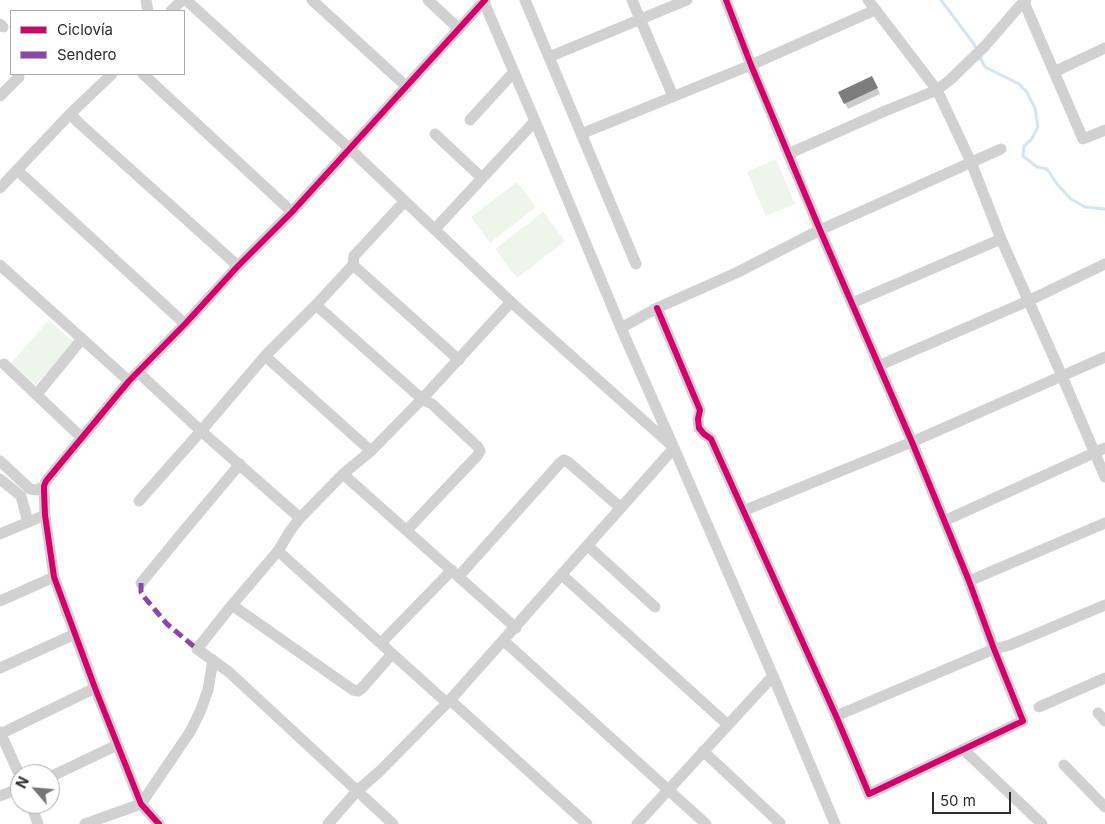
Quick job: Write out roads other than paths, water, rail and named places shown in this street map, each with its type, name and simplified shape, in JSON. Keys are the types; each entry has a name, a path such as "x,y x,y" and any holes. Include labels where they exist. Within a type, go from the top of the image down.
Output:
{"street":[{"path":"172,10 182,0"},
{"path":"186,0 350,149 511,302 674,448"},
{"path":"312,0 407,87"},
{"path":"428,0 459,29"},
{"path":"525,0 636,264"},
{"path":"632,0 673,96"},
{"path":"549,57 687,0"},
{"path":"657,308 700,410 699,428 710,439 836,716 869,794 1022,721 969,581 912,442 788,154 726,0"},
{"path":"868,0 938,90 971,162 1028,301 1062,376 1100,451 1105,477"},
{"path":"788,154 938,90 984,46 1024,0 1083,139 1105,130"},
{"path":"159,824 141,804 54,577 45,515 44,486 46,481 129,381 292,212 484,1 621,328 773,676 835,824"},
{"path":"581,134 751,65 875,10"},
{"path":"1054,72 1105,48"},
{"path":"470,120 513,73"},
{"path":"0,188 70,114 111,75"},
{"path":"144,75 292,212"},
{"path":"1,94 18,77"},
{"path":"70,114 238,266"},
{"path":"435,229 535,121"},
{"path":"435,134 482,178"},
{"path":"621,328 657,308 736,273 820,230 1001,149"},
{"path":"17,170 185,324"},
{"path":"139,501 264,356 316,305 353,265 354,256 405,201"},
{"path":"852,302 1001,239"},
{"path":"878,366 1028,301 1105,264"},
{"path":"0,265 129,381"},
{"path":"353,265 459,360"},
{"path":"393,824 229,672 197,649 278,551 300,518 344,474 371,451 422,399 511,302"},
{"path":"316,305 422,399 432,404 480,451 407,530"},
{"path":"37,394 82,339"},
{"path":"264,356 371,451"},
{"path":"743,511 912,442 1105,357"},
{"path":"4,364 82,438"},
{"path":"138,372 201,431 300,518"},
{"path":"328,824 357,791 380,771 449,702 674,448"},
{"path":"944,521 1100,451"},
{"path":"381,643 456,573 564,460 621,508"},
{"path":"0,461 30,488 37,490 44,486"},
{"path":"141,583 240,464"},
{"path":"344,474 516,628"},
{"path":"0,479 21,496 28,522"},
{"path":"0,534 45,515"},
{"path":"969,581 1105,522"},
{"path":"588,546 655,607"},
{"path":"278,551 392,654 587,824"},
{"path":"562,575 728,725"},
{"path":"0,601 54,577"},
{"path":"836,716 1105,604"},
{"path":"232,605 353,690 358,691 362,688 392,654"},
{"path":"0,668 75,634"},
{"path":"504,641 706,824"},
{"path":"85,824 141,804 190,732 200,712 208,690 213,660"},
{"path":"636,824 773,676"},
{"path":"1039,707 1105,678"},
{"path":"14,764 0,733 95,688"},
{"path":"60,772 117,745"},
{"path":"963,749 1042,824"},
{"path":"704,751 780,823"},
{"path":"1064,765 1105,807"}],"waterway":[{"path":"941,0 974,44 977,51"},
{"path":"979,56 985,67 1019,84 1026,91 1035,108 1038,127 1031,140 1024,146 1023,156 1037,167 1047,169 1057,184 1071,199 1085,207 1105,209"}]}
